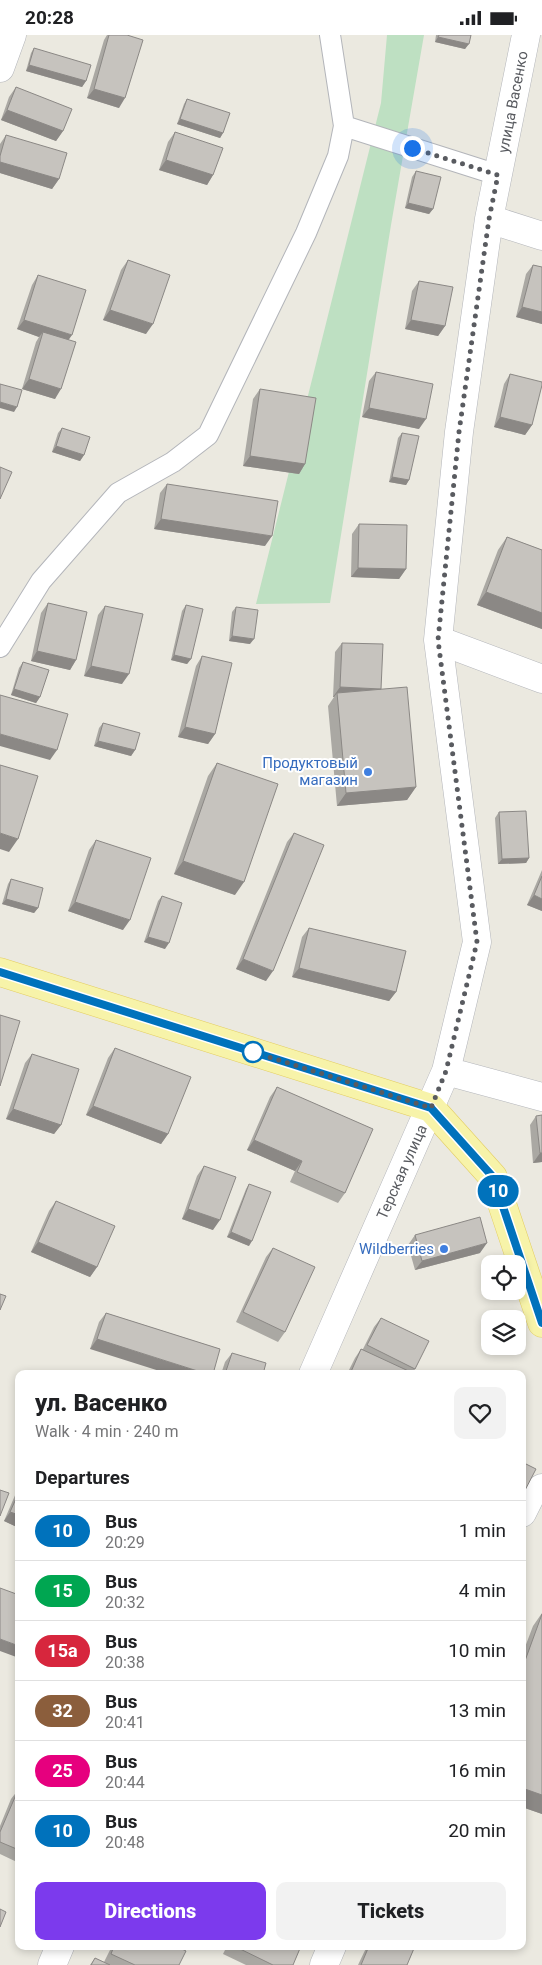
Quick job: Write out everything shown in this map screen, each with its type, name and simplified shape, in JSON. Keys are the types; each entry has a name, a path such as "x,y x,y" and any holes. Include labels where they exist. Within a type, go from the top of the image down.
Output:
{"main road":[{"path":"0,972 431,1108 493,1177 542,1323"}],"street":[{"path":"0,68 12,35"},
{"name":"улица Васенко","path":"431,1108 446,1071 477,942 438,640 459,432 489,219 526,35"},
{"path":"489,219 542,236"},
{"path":"438,640 542,679"},
{"path":"446,1071 542,1097"},
{"name":"Терская улица","path":"315,1370 431,1108"},
{"path":"526,1504 530,1495 542,1488"},
{"path":"52,1965 58,1950"},
{"path":"324,1965 330,1950"}],"lane":[{"path":"0,647 42,581 118,493 173,462 208,435 306,233 338,156 344,126 330,35"},
{"path":"344,126 498,175"}],"green space":[{"path":"387,35 424,35 391,225 330,603 256,604 381,103"}],"building":[{"path":"109,35 127,35 143,40 125,98 94,89"},
{"path":"439,35 471,35 469,44 438,37"},
{"path":"34,48 91,65 86,81 29,65"},
{"path":"16,87 72,109 63,131 7,110"},
{"path":"187,99 230,113 223,133 180,119"},
{"path":"175,132 223,148 213,175 166,160"},
{"path":"6,135 67,153 59,179 0,162"},
{"path":"416,171 441,177 433,209 408,203"},
{"path":"128,260 170,275 153,324 110,310"},
{"path":"533,265 542,267 542,312 522,307"},
{"path":"38,275 86,290 72,335 24,320"},
{"path":"419,281 453,287 445,326 411,320"},
{"path":"43,332 76,342 61,389 29,379"},
{"path":"376,372 433,384 426,419 369,408"},
{"path":"510,374 542,382 532,425 500,417"},
{"path":"0,384 22,390 17,407 0,402"},
{"path":"260,389 316,398 305,464 250,456"},
{"path":"62,428 90,437 84,455 56,446"},
{"path":"402,433 419,436 409,480 392,477"},
{"path":"0,467 12,472 0,499"},
{"path":"167,484 278,501 272,536 161,519"},
{"path":"359,524 407,525 406,569 358,568"},
{"path":"507,537 542,550 542,613 486,592"},
{"path":"48,603 87,612 76,660 37,651"},
{"path":"186,605 203,609 191,659 174,655"},
{"path":"105,606 143,614 129,674 91,666"},
{"path":"236,607 258,610 254,639 232,636"},
{"path":"342,643 383,644 381,689 340,687"},
{"path":"202,656 232,663 215,734 185,727"},
{"path":"23,662 49,670 40,697 14,689"},
{"path":"407,687 416,787 346,793 337,693"},
{"path":"0,695 68,714 57,750 0,734"},
{"path":"103,723 140,733 135,750 98,741"},
{"path":"217,763 278,784 244,882 183,861"},
{"path":"0,765 38,776 18,839 0,833"},
{"path":"526,811 529,858 502,859 499,812"},
{"path":"294,833 324,845 273,971 243,959"},
{"path":"96,840 151,858 130,920 75,902"},
{"path":"542,876 542,899 534,895"},
{"path":"11,879 43,888 38,908 6,899"},
{"path":"162,896 182,903 169,943 148,937"},
{"path":"309,928 406,951 396,992 299,968"},
{"path":"0,1015 20,1021 0,1086"},
{"path":"115,1048 191,1077 168,1134 93,1106"},
{"path":"32,1054 79,1069 61,1125 13,1109"},
{"path":"277,1087 373,1129 345,1193 297,1172 302,1161 254,1140"},
{"path":"542,1115 542,1153 540,1153 536,1116"},
{"path":"204,1166 236,1177 220,1220 188,1209"},
{"path":"249,1184 271,1192 252,1241 231,1232"},
{"path":"56,1201 115,1226 97,1267 38,1242"},
{"name":"Wildberries","path":"480,1217 487,1243 422,1261 415,1235"},
{"path":"273,1248 315,1267 285,1332 243,1312"},
{"path":"0,1294 6,1296 0,1310"},
{"path":"106,1313 220,1349 214,1370 194,1370 97,1339"},
{"path":"381,1318 429,1341 415,1369 367,1345"},
{"path":"361,1349 406,1370 352,1370"},
{"path":"232,1353 266,1363 264,1370 226,1370"},
{"path":"526,1464 536,1469 526,1488"},
{"path":"0,1490 9,1493 0,1516"},
{"path":"15,1501 15,1514 10,1512"},
{"path":"0,1588 15,1594 15,1645 0,1639"},
{"path":"542,1614 542,1795 526,1789 526,1658"},
{"path":"15,1797 15,1848 0,1842 0,1832"},
{"path":"0,1909 6,1912 0,1927"},
{"path":"112,1950 186,1951 179,1965 135,1965 111,1954"},
{"path":"242,1950 299,1950 293,1965 273,1965"},
{"path":"367,1950 413,1950 407,1965 361,1965"},
{"path":"95,1958 110,1965 91,1965"}],"bus line":[{"name":"10","path":"0,972 431,1108 493,1177 542,1323"}],"place":[{"name":"Продуктовый магазин","path":"368,772"},
{"name":"Wildberries","path":"444,1249"}],"route":[{"path":"253,1052 431,1108 446,1071 477,942 438,640 459,432 489,219 498,175 412,148"}]}
